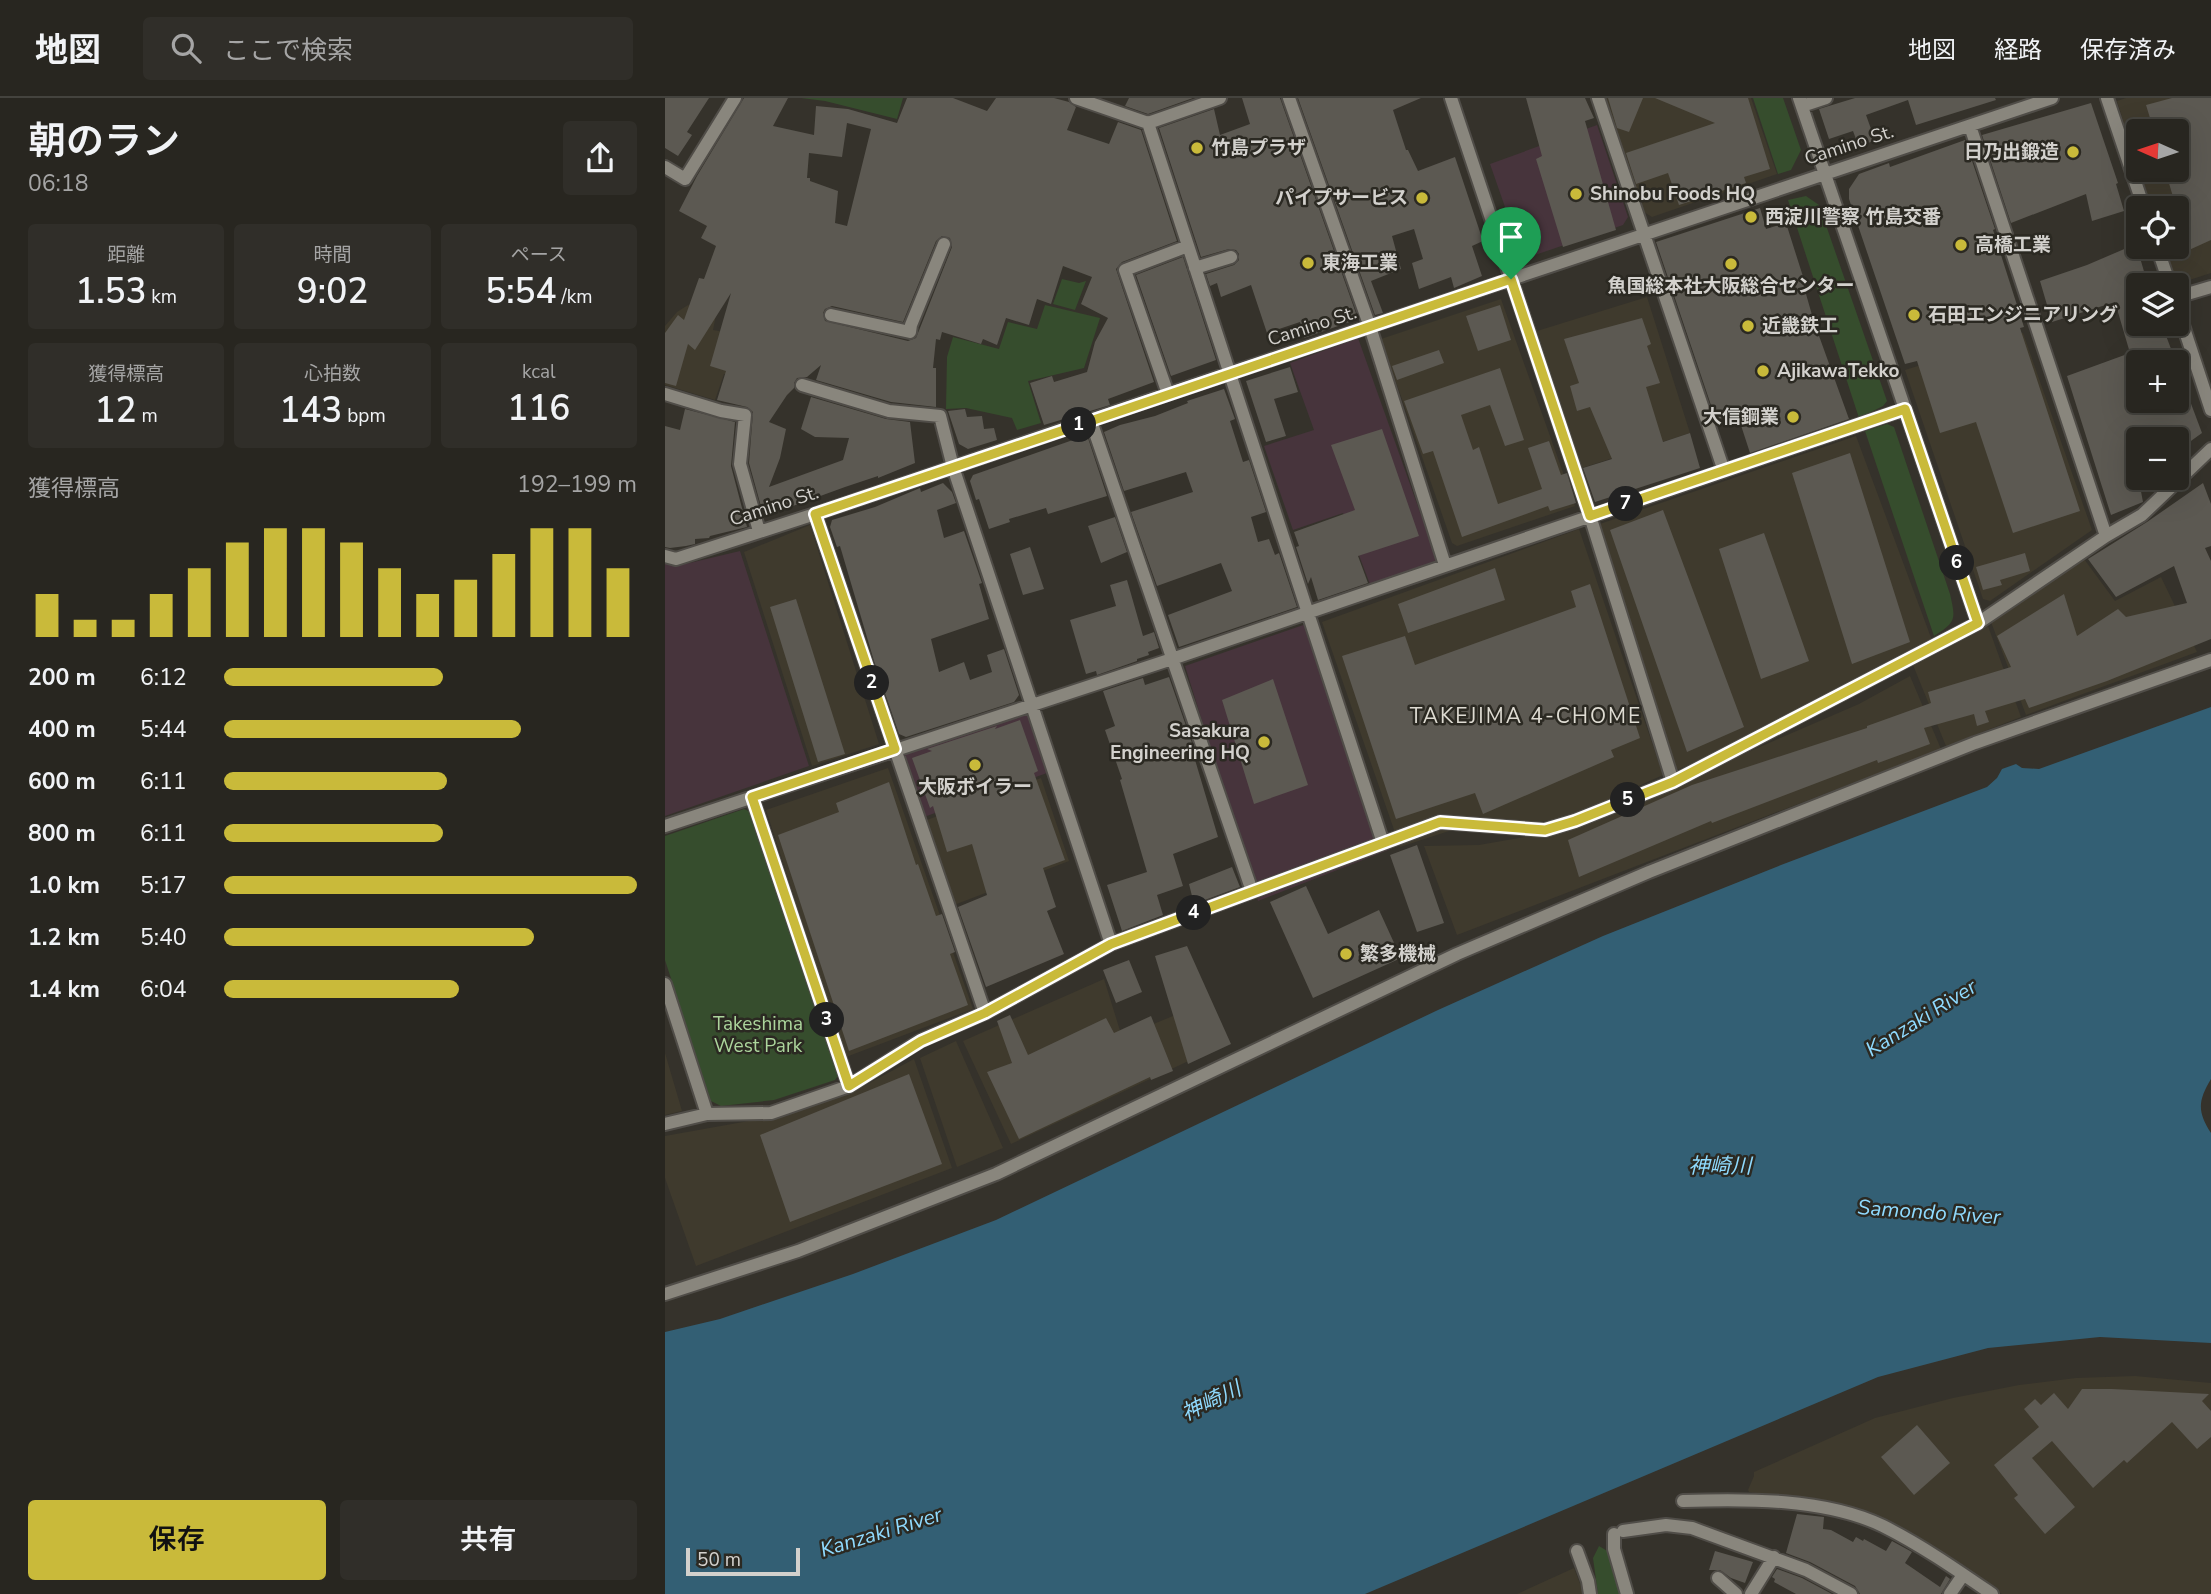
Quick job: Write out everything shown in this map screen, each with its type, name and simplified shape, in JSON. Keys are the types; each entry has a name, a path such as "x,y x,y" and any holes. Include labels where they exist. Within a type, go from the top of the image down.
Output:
{"street":[{"path":"665,167 685,179 735,98"},
{"path":"1076,98 1148,123 1220,98"},
{"path":"1289,98 1370,327 1445,565"},
{"path":"1451,98 1590,516 1673,782"},
{"path":"1598,98 1724,471"},
{"path":"1826,98 1800,102 1978,623"},
{"name":"Camino St.","path":"665,556 676,559 815,514 2052,98"},
{"path":"2107,98 2140,196"},
{"path":"1148,123 1383,843"},
{"path":"1970,126 2106,536"},
{"path":"831,315 910,332 944,243"},
{"path":"1168,394 1125,270 1188,246"},
{"path":"1195,268 1231,257"},
{"path":"2189,293 2211,287"},
{"path":"2187,336 2211,410"},
{"path":"802,385 889,411 940,416 953,467 1111,944"},
{"path":"665,394 721,411 745,415 740,464 759,531"},
{"path":"665,826 1173,659 1307,611 1905,409"},
{"path":"1091,421 1252,891"},
{"path":"665,1124 707,1114 771,1113 849,1086 921,1041 985,1013 1111,944 1440,822 1545,830 1575,821 1673,782 1978,623 2106,536 2142,515 2211,449"},
{"path":"815,514 985,1013"},
{"path":"665,1294 798,1251 996,1174 1421,971 1649,873 1975,743 2211,660"},
{"path":"752,797 849,1086"},
{"path":"665,984 707,1114"},
{"path":"1683,1501 1746,1499 1795,1503 1851,1514 1882,1526 1992,1594"},
{"path":"1627,1594 1614,1549 1618,1533 1666,1525 1692,1528 1774,1557 1807,1570 1851,1594"},
{"path":"1577,1550 1590,1594"},
{"path":"1751,1594 1774,1557"},
{"path":"1950,1594 1963,1574"},
{"path":"1718,1578 1736,1594"}],"shaded area":[{"path":"1605,98 1751,98 1777,174 1652,217 1644,212"},
{"path":"2126,98 2211,98 2211,273 2189,280 2189,273 2173,273 2168,259 2189,259 2189,196 2148,196 2143,182 2189,182 2189,119 2126,119 2126,130 2117,101"},
{"path":"1597,125 1628,217 1623,225 1535,255 1519,247 1490,164"},
{"path":"1647,297 1690,433 1582,468 1537,331"},
{"path":"1501,299 1575,506 1457,546 1452,543 1381,339"},
{"path":"688,305 716,315 713,330 731,333 745,378 724,374 715,400 665,385 665,326 677,312"},
{"path":"2023,333 2092,530 1990,601 1983,599 1905,370"},
{"path":"1358,338 1437,560 1371,587 1343,513 1293,530 1264,446 1314,430 1290,363"},
{"name":"AjikawaTekko","path":"1856,436 1933,643 1811,710 1675,771 1594,526"},
{"path":"810,525 879,744 812,766 744,552"},
{"path":"1579,529 1663,775 1565,819 1449,831 1400,847 1322,622"},
{"path":"740,551 809,766 665,816 665,563 677,566"},
{"path":"2084,559 2115,601 2161,577 2197,652 2026,715 1991,622"},
{"path":"1312,622 1391,849 1258,901 1185,666"},
{"path":"1988,626 2021,717 1946,746 1913,665"},
{"path":"1910,676 1941,749 1457,935 1424,846 1479,845 1570,829 1859,704"},
{"name":"大阪ボイラー","path":"1027,710 1047,773 924,817 902,752"},
{"path":"888,768 973,1009 846,1057 766,810"},
{"path":"1041,778 1069,861 954,905 924,821"},
{"path":"1104,979 1122,1037 1207,1002 1227,1043 1011,1144 963,1041"},
{"path":"956,1041 1003,1148 957,1167 920,1058"},
{"path":"665,1053 682,1111 665,1115"},
{"path":"914,1059 952,1168 696,1266 665,1178 665,1136 771,1117 862,1087"},
{"path":"2135,1376 2211,1383 2211,1594 2002,1594 1898,1528 1853,1508 1829,1501 1748,1490 1754,1472 1875,1418 2019,1385 2076,1378"},
{"path":"1574,1568 1584,1594 1517,1594"}],"green space":[{"path":"801,98 903,98 897,119 825,101"},
{"path":"1753,98 1783,98 1801,150 1791,170 1778,174"},
{"path":"1806,196 1819,205 1887,401 1883,406 1859,418 1788,200"},
{"path":"1062,279 1079,283 1086,281 1075,310 1053,304"},
{"path":"1045,305 1100,318 1084,368 1028,381 1041,423 1017,430 1012,418 966,408 946,409 947,357 953,337 999,349 1008,322 1037,329"},
{"path":"1887,424 1894,427 1952,603 1952,620 1934,636 1865,431"},
{"name":"Takeshima West Park","path":"744,809 753,813 840,1073 835,1080 774,1100 721,1106 711,1101 665,960 665,836"},
{"path":"1599,1546 1609,1552 1621,1594 1598,1594 1593,1558"}],"water":[{"name":"神崎川","path":"2211,707 2211,1079 2202,1100 2201,1112 2211,1133 2211,1343 2100,1337 1988,1348 1878,1377 1365,1594 665,1594 665,1332 720,1319 853,1274 996,1220 1438,1010 1603,936 1987,787 2002,769 2016,764 2022,768 2039,769"}],"building":[{"path":"665,98 709,98 687,132 692,135 678,156 665,148"},
{"path":"744,98 788,98 773,126 814,135 816,106 848,109 897,123 907,98 953,98 987,111 996,98 1054,98 1076,107 1067,130 1109,144 1118,122 1141,130 1177,241 1122,262 1116,269 1154,382 1108,399 1110,405 1044,425 1030,383 1052,376 1054,382 1087,372 1095,342 1108,318 1081,304 1092,277 1063,266 1051,304 1037,299 1029,325 1006,318 997,345 983,339 981,344 942,332 940,340 936,339 933,368 936,368 936,407 891,402 816,380 821,365 807,377 797,378 794,388 769,422 786,429 780,458 769,487 843,460 849,438 815,437 801,429 811,397 886,419 910,422 915,463 771,514 762,510 749,463 753,412 747,407 717,400 726,371 710,366 731,293 695,350 688,344 676,386 665,383 665,333 678,315 684,320 699,278 704,279 716,246 701,238 707,226 679,211","holes":["847,123 871,129 847,226 835,223 838,191 807,178 809,153 842,157","942,236 950,238 952,247 916,338 908,341 825,321 823,313 832,306 903,322 936,241"]},
{"path":"1129,98 1193,98 1148,114 1125,106"},
{"path":"1242,98 1280,98 1358,319 1304,338 1300,322 1267,333 1251,285 1221,297 1217,283 1210,286 1206,274 1234,265 1239,260 1239,254 1236,250 1229,249 1201,257 1159,128 1214,109 1220,135 1250,124"},
{"path":"1298,98 1421,98 1393,110 1406,150 1418,171 1455,157 1483,241 1472,246 1482,276 1454,288 1451,277 1419,289 1412,263 1423,259 1414,229 1392,236 1401,269 1371,281 1383,313 1375,315"},
{"name":"Shinobu Foods HQ","path":"1526,98 1585,98 1594,118 1585,121 1616,230 1563,247 1536,159 1542,156"},
{"path":"1608,98 1643,98 1629,132 1617,128"},
{"path":"1655,98 1748,98 1770,169 1744,177 1746,183 1679,205 1668,173 1636,184 1626,153 1715,123"},
{"path":"1855,98 1996,100 1916,125 1908,100 1866,115 1875,140 1859,147 1853,131 1829,139 1819,109"},
{"path":"2172,98 2211,98 2211,240 2189,250 2189,196 2173,196 2169,182 2189,182 2189,119 2150,119 2146,105"},
{"path":"2091,103 2118,183 2116,184 2124,211 2092,221 2086,194 2011,223 1982,135"},
{"path":"1965,140 2024,327 2020,328 2080,511 2013,533 1976,422 1940,433 1917,361 1905,364 1849,199 1849,189 1859,174 1889,163 1890,167"},
{"path":"1760,208 1766,229 1786,223 1814,322 1849,419 1750,453 1737,413 1716,420 1656,242"},
{"path":"2126,248 2126,259 2140,259 2144,273 2126,273 2126,336 2166,336 2171,350 2129,350 2115,302 2052,322 2040,281"},
{"path":"1183,257 1216,360 1171,376 1136,275"},
{"path":"1500,305 1511,340 1478,351 1466,316"},
{"path":"1642,318 1651,344 1647,346 1660,383 1646,387 1663,442 1690,433 1700,468 1595,502 1583,468 1612,459 1590,407 1577,411 1570,386 1579,383 1564,339"},
{"path":"1439,350 1444,363 1397,380 1392,366"},
{"path":"2126,354 2126,413 2189,413 2189,398 2202,433 2189,442 2189,427 2126,427 2126,490 2141,490 2143,502 2111,515 2067,376"},
{"path":"1290,367 1298,392 1274,399 1286,436 1266,442 1246,381"},
{"path":"1500,368 1524,440 1505,446 1490,405 1461,415 1473,450 1479,447 1498,504 1542,489 1528,448 1549,441 1561,475 1567,473 1576,503 1550,511 1548,506 1462,537 1433,451 1423,454 1404,401"},
{"path":"1224,389 1235,419 1230,421 1243,462 1249,460 1266,512 1251,517 1258,542 1269,539 1275,555 1279,553 1297,607 1179,647 1168,615 1232,591 1221,563 1157,586 1131,512 1193,492 1186,472 1124,491 1104,432 1155,416 1188,403 1187,401"},
{"path":"685,409 735,422 731,466 747,527 709,538 695,539 695,544 670,548 665,547 665,426 680,430"},
{"path":"965,409 967,417 982,416 984,429 994,428 997,440 968,449 959,444 948,411"},
{"path":"1382,429 1419,536 1358,556 1368,583 1318,600 1311,577 1308,584 1294,532 1355,510 1331,445"},
{"path":"1087,435 1107,496 1048,514 1046,508 1009,519 1010,522 989,529 970,481 973,475"},
{"path":"1850,453 1910,642 1852,664 1792,473"},
{"path":"943,483 952,492 956,503 937,510 944,538 964,531 982,583 979,584 989,619 931,639 939,672 964,662 970,680 992,672 987,655 1004,649 1019,695 1014,702 906,737 899,734 840,546 837,547 830,527 832,520 875,507 920,488 921,492"},
{"path":"2203,483 2211,504 2211,546 2205,548 2211,561 2211,639 2107,681 2029,708 2025,699 1985,711 1989,722 1977,726 1974,714 1924,728 1930,744 1878,763 1877,760 1712,823 1711,821 1579,877 1568,840 1692,785 1867,728 1931,703 1928,692 2011,667 1997,636 2064,594 2077,636 2118,609 2126,617 2187,603 2174,566 2116,597 2088,559"},
{"path":"1663,510 1744,727 1687,752 1610,530"},
{"path":"1115,517 1127,552 1101,563 1088,526"},
{"path":"1764,533 1809,661 1761,679 1719,549"},
{"path":"1030,547 1044,589 1023,595 1010,554"},
{"path":"2025,553 2030,571 2000,580 2002,585 1983,590 1976,567"},
{"path":"1495,568 1505,600 1408,633 1398,604"},
{"path":"1127,580 1143,636 1154,632 1159,648 1148,652 1149,655 1137,661 1097,675 1096,671 1086,674 1070,620 1116,606 1110,585"},
{"path":"1590,584 1640,738 1611,750 1614,757 1483,814 1475,793 1396,819 1342,656 1405,636 1415,665 1576,607 1571,591"},
{"path":"796,599 845,754 818,762 770,607"},
{"path":"1169,677 1192,743 1218,837 1173,854 1183,886 1157,895 1163,915 1122,931 1107,885 1147,872 1120,780 1122,779 1105,730 1115,726 1103,691 1143,678 1145,685"},
{"name":"Sasakura Engineering HQ","path":"1273,679 1308,785 1254,804 1222,700"},
{"path":"1020,720 1038,771 1034,773 1065,860 1043,868 1056,907 1047,911 1064,954 986,987 958,907 987,895 972,844 947,852 933,806 930,808 912,758 932,751 927,749"},
{"path":"889,782 936,916 942,914 955,952 950,954 968,1005 849,1051 778,835 839,812 836,803"},
{"path":"1417,845 1444,923 1417,932 1390,855"},
{"path":"1232,867 1240,887 1194,904 1189,884"},
{"name":"繁多機械","path":"1306,886 1328,934 1379,910 1401,958 1313,998 1270,902"},
{"path":"1187,946 1231,1044 1188,1064 1155,956"},
{"path":"1129,960 1142,992 1116,1003 1103,970"},
{"path":"1010,1015 1028,1055 1106,1018 1114,1033 1151,1016 1173,1071 1151,1080 1150,1077 1019,1139 987,1072 1012,1063 997,1021"},
{"path":"909,1074 942,1164 790,1222 760,1135"},
{"path":"2082,1389 2209,1394 2202,1401 2211,1411 2211,1437 2197,1449 2172,1422 2127,1463 2124,1460 2093,1488 2052,1441 2032,1458 2075,1507 2045,1534 2014,1498 2018,1495 1994,1465 2039,1427 2024,1409 2035,1399 2041,1405 2054,1393 2068,1409"},
{"path":"1917,1425 1950,1463 1914,1495 1881,1457"},
{"path":"1797,1514 1824,1517 1823,1529 1831,1530 1853,1542 1856,1537 1863,1541 1864,1539 1886,1551 1892,1541 1912,1552 1905,1563 1940,1587 1946,1576 1950,1579 1941,1594 1860,1594 1855,1586 1810,1562 1786,1553"},
{"path":"1715,1551 1753,1562 1745,1583 1720,1570 1709,1570"},
{"path":"1777,1569 1802,1578 1832,1594 1796,1594 1774,1582 1772,1577"}],"place":[{"name":"竹島プラザ","path":"1197,148"},
{"name":"日乃出鍛造","path":"2073,152"},
{"name":"Shinobu Foods HQ","path":"1576,194"},
{"name":"パイプサービス","path":"1422,198"},
{"name":"西淀川警察 竹島交番","path":"1751,217"},
{"name":"高橋工業","path":"1961,245"},
{"name":"東海工業","path":"1308,263"},
{"name":"魚国総本社大阪総合センター","path":"1731,264"},
{"name":"石田エンジニアリング","path":"1914,315"},
{"name":"近畿鉄工","path":"1748,326"},
{"name":"AjikawaTekko","path":"1763,371"},
{"name":"大信鋼業","path":"1793,417"},
{"name":"Sasakura Engineering HQ","path":"1264,742"},
{"name":"大阪ボイラー","path":"975,765"},
{"name":"繁多機械","path":"1346,954"}],"district":[{"name":"TAKEJIMA 4-CHOME","path":"1526,716"}],"route":[{"path":"1511,279 1590,516 1905,409 1978,623 1673,782 1575,821 1545,830 1440,822 1111,944 985,1013 921,1041 849,1086 752,797 895,749 815,514 1511,279"}],"water label":[{"name":"Kanzaki River","path":"1921,1018"},
{"name":"Samondo River","path":"1929,1212"},
{"name":"Kanzaki River","path":"881,1532"}]}
